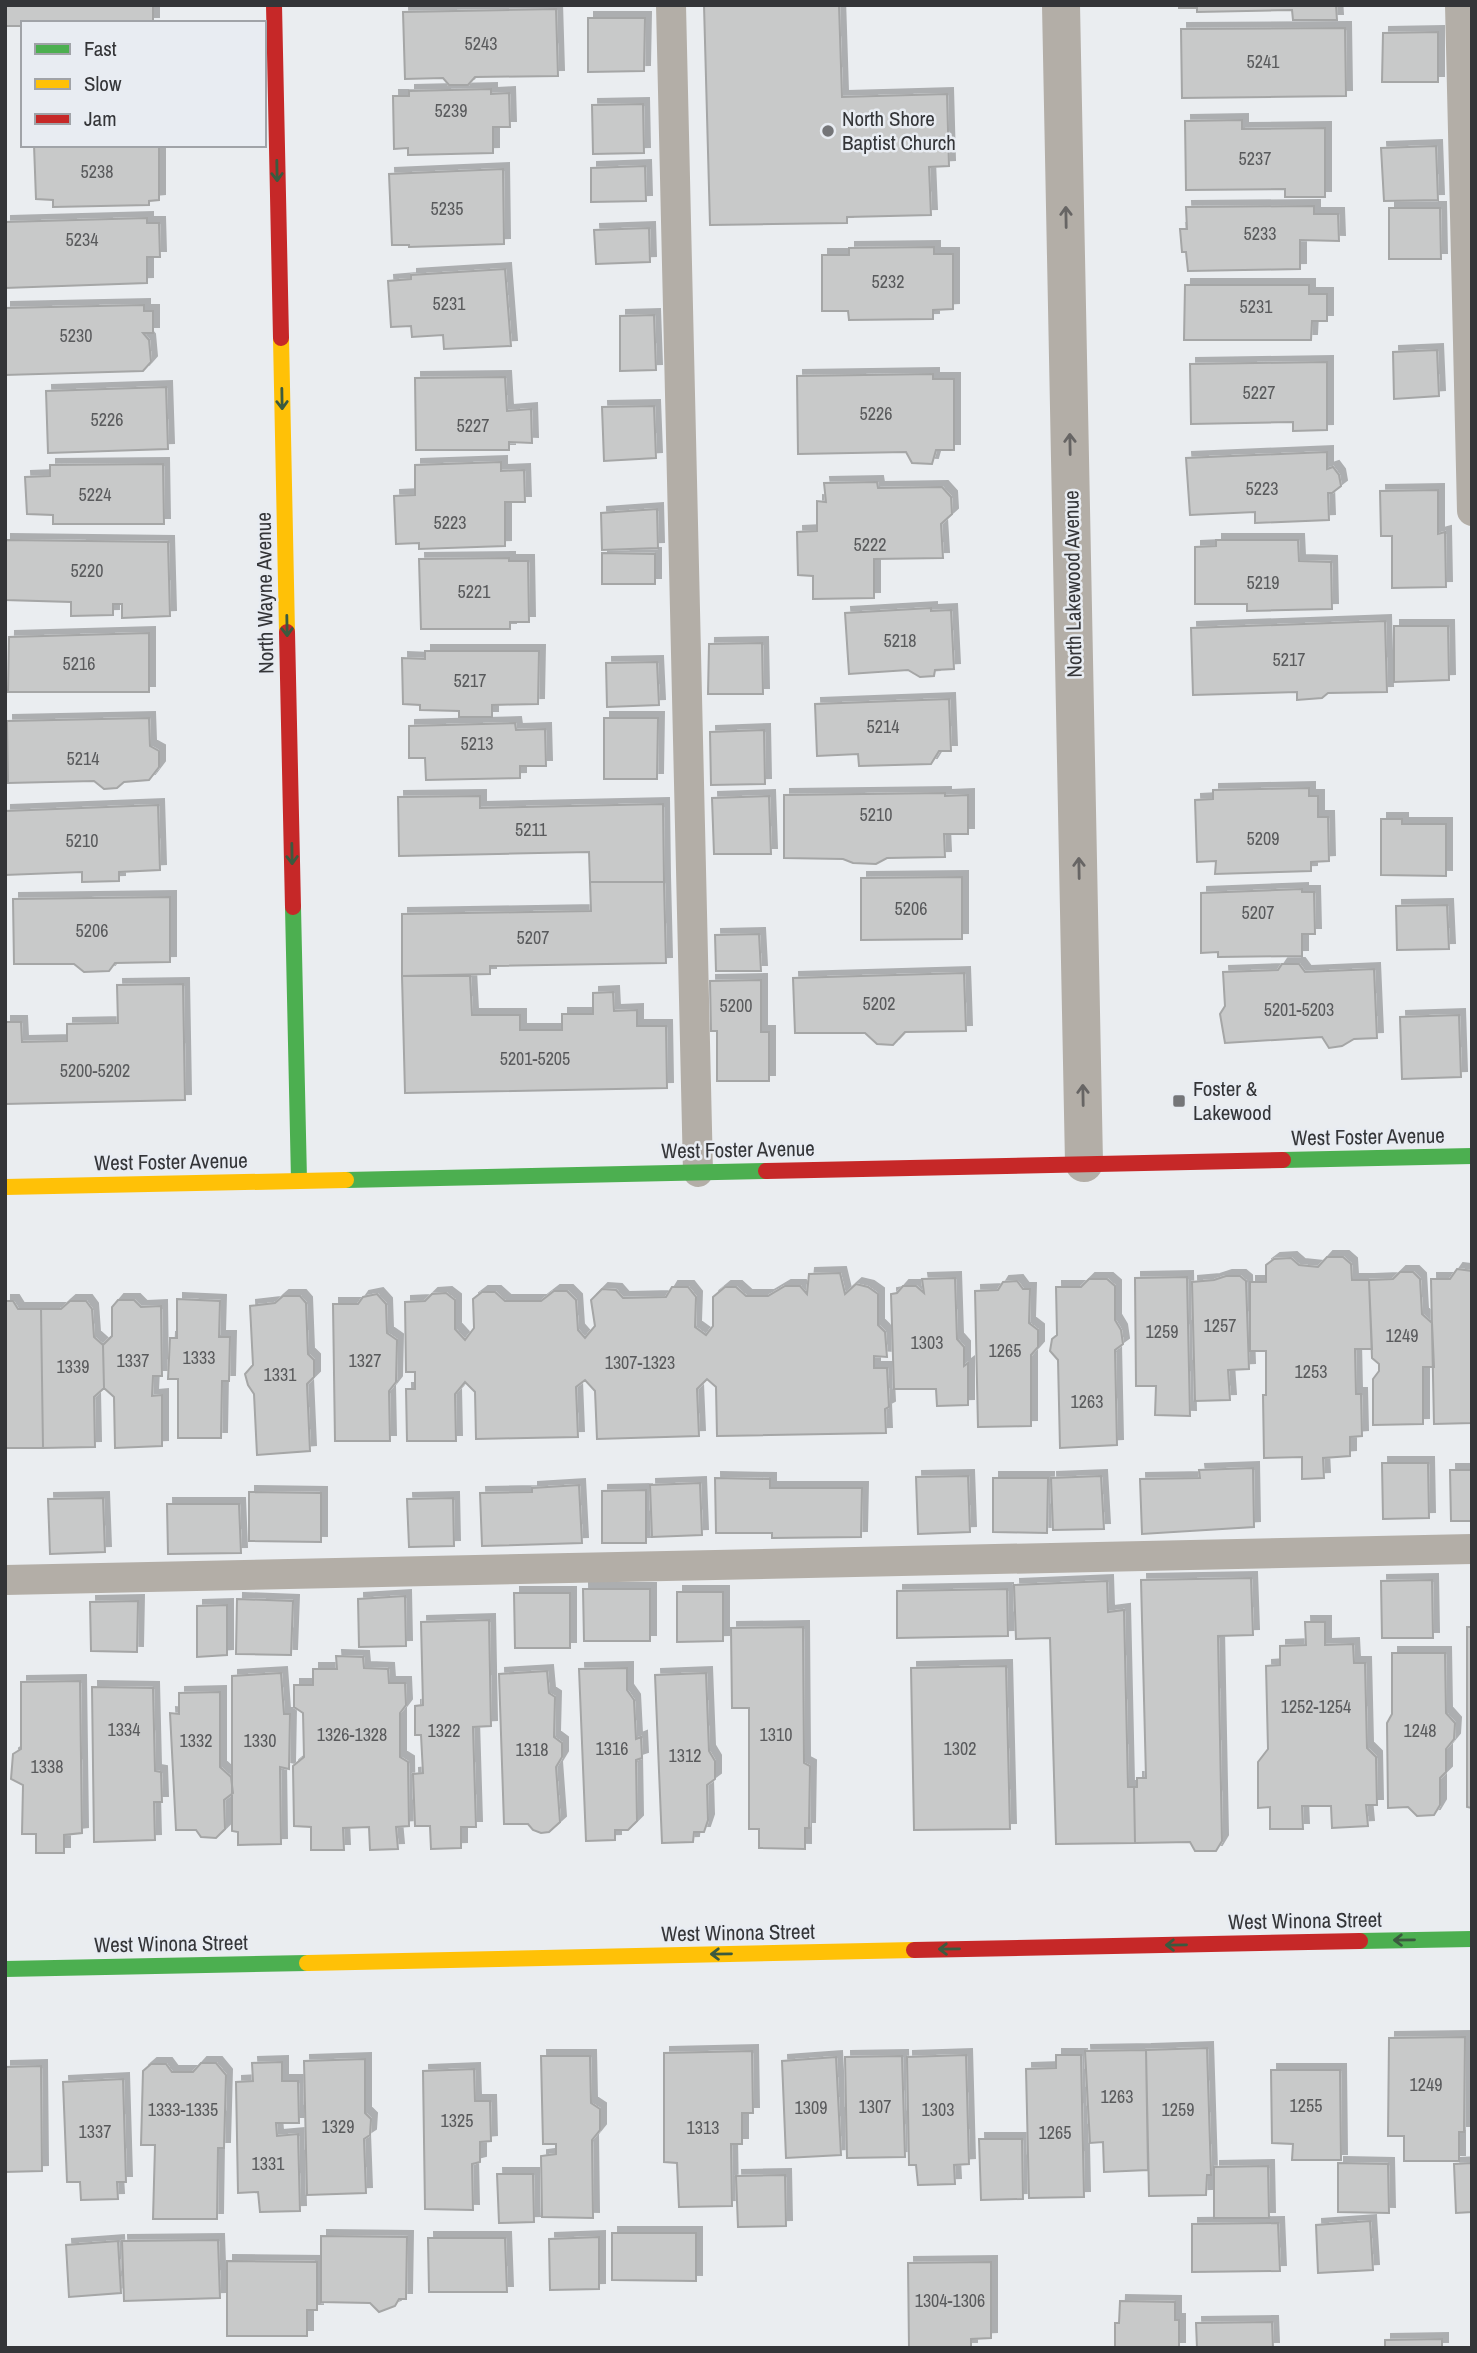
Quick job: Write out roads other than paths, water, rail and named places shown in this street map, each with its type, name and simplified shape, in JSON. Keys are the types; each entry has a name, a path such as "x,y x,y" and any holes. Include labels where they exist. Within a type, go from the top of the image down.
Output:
{"street":[{"name":"North Wayne Avenue","path":"274,5 299,1180"},
{"name":"North Lakewood Avenue","path":"1061,5 1084,1163"},
{"name":"West Foster Avenue","path":"5,1187 1472,1156"},
{"name":"West Winona Street","path":"5,1969 1472,1939"}],"lane":[{"path":"671,5 698,1172"},
{"path":"1460,5 1472,511"},
{"path":"5,1580 1472,1549"}],"place":[{"name":"North Shore Baptist Church","path":"828,131"},
{"name":"Foster & Lakewood","path":"1179,1101"}]}
